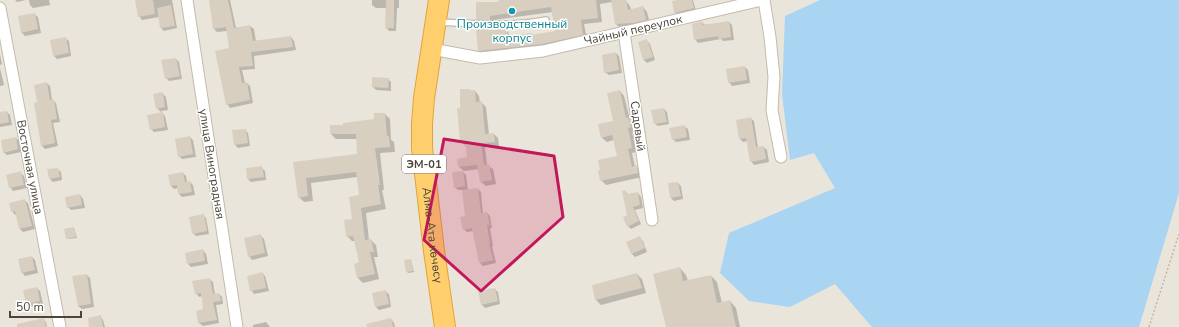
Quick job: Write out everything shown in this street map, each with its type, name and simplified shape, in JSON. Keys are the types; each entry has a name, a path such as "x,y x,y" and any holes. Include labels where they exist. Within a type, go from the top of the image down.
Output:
{"highway":[{"name":"Алма-Ата көчөсү","path":"439,0 424,98 422,148 434,251 445,327"}],"street":[{"name":"улица Виноградная","path":"187,0 237,327"},
{"name":"Чайный переулок","path":"432,49 480,58 543,51 763,0"},
{"path":"763,0 770,37 774,77 772,110 781,157"},
{"name":"Восточная улица","path":"0,8 60,327"},
{"name":"Садовый","path":"624,32 652,220"}],"lane":[{"path":"436,22 498,25 522,24 546,20"}],"path":[{"path":"1149,327 1179,234"}],"highlighted area":[{"path":"444,139 554,156 563,217 481,291 424,240"}],"shaded area":[{"path":"0,0 1179,0 1179,327 0,327"}],"water":[{"path":"820,0 1179,0 1179,193 1139,327 872,327 835,284 790,307 749,301 720,273 729,233 835,188 814,153 790,160 782,94 785,16"}],"building":[{"path":"135,0 153,0 155,14 138,17"},
{"path":"209,0 228,0 234,28 250,25 253,41 291,36 293,47 251,52 253,66 239,67 242,83 247,82 250,100 226,105 215,51 229,48 226,27 213,29"},
{"path":"386,0 394,0 394,28 385,28"},
{"path":"498,0 596,0 598,18 581,20 583,35 542,44 478,51 476,28 490,30 507,29 507,35 532,33 532,35 555,31 551,7 490,16 490,20 476,20 476,2 499,2"},
{"path":"611,0 626,0 628,10 643,6 646,20 634,23 615,24"},
{"path":"692,0 694,8 674,13 672,1"},
{"path":"171,5 175,26 160,28 157,8"},
{"path":"35,13 38,29 21,33 18,16"},
{"path":"702,21 703,25 729,21 731,37 719,39 718,36 694,40 692,24"},
{"path":"66,37 69,53 53,56 50,40"},
{"path":"647,39 653,57 643,60 638,42"},
{"path":"616,52 619,70 604,73 602,55"},
{"path":"176,58 180,76 165,79 161,60"},
{"path":"745,66 747,80 728,83 726,69"},
{"path":"372,77 389,78 388,88 372,87"},
{"path":"47,82 50,100 54,99 57,119 51,120 55,143 41,146 34,103 37,102 34,85"},
{"path":"460,89 470,89 470,91 475,90 476,102 482,101 485,134 494,133 495,142 481,143 484,165 489,164 492,180 480,182 477,165 458,167 457,159 467,157 465,142 460,142 457,108 460,108"},
{"path":"620,90 626,118 628,117 631,127 628,128 632,148 628,149 632,167 637,165 638,173 600,181 598,160 617,156 612,135 601,138 598,124 613,121 607,93"},
{"path":"163,92 165,107 156,109 153,94"},
{"path":"664,108 667,122 654,124 651,110"},
{"path":"7,111 9,122 0,124 0,112"},
{"path":"163,112 165,127 150,130 147,115"},
{"path":"374,113 385,113 387,136 389,136 390,147 375,148 381,204 361,208 365,240 371,239 374,252 370,252 375,274 357,278 354,264 359,262 353,236 346,237 344,220 352,219 349,197 359,195 356,172 306,178 308,196 298,198 293,162 357,154 356,134 330,134 330,125 343,125 343,123 374,119"},
{"path":"751,117 756,147 764,146 766,159 750,162 746,138 739,139 736,120"},
{"path":"685,125 687,137 672,140 669,128"},
{"path":"246,129 248,143 234,145 232,130"},
{"path":"190,136 193,154 178,157 175,139"},
{"path":"16,137 18,149 3,153 1,140"},
{"path":"262,166 264,177 247,179 246,168"},
{"path":"58,168 60,177 49,179 47,169"},
{"path":"21,171 24,185 9,188 6,175"},
{"path":"463,171 465,186 454,188 452,172"},
{"path":"183,172 185,182 190,181 192,192 178,194 177,185 170,186 168,175"},
{"path":"678,182 681,196 670,198 668,183"},
{"path":"478,188 481,213 487,212 490,225 487,225 493,260 479,263 472,228 463,230 460,217 465,216 462,190"},
{"path":"625,190 627,194 638,192 640,205 633,207 639,221 627,227 623,217 627,215 622,191"},
{"path":"80,194 82,205 67,208 65,197"},
{"path":"25,199 32,226 19,229 15,211 11,212 9,203"},
{"path":"204,214 207,231 192,234 189,217"},
{"path":"74,227 76,237 66,239 64,229"},
{"path":"261,234 265,253 248,257 244,238"},
{"path":"640,236 645,248 631,254 626,242"},
{"path":"203,249 205,261 187,264 185,253"},
{"path":"32,256 35,270 21,273 18,259"},
{"path":"411,259 413,271 406,272 404,260"},
{"path":"680,267 683,281 711,275 717,303 730,300 736,327 666,327 653,274"},
{"path":"263,272 266,288 250,291 247,276"},
{"path":"637,273 642,288 595,300 592,285"},
{"path":"87,274 91,304 78,306 72,276"},
{"path":"210,278 213,294 219,293 221,301 213,302 217,320 198,323 196,311 203,309 201,293 195,294 192,281"},
{"path":"37,287 40,301 26,304 23,290"},
{"path":"495,288 498,301 481,305 478,291"},
{"path":"386,290 389,304 375,307 372,293"},
{"path":"101,315 103,327 89,327 88,318"},
{"path":"44,318 46,327 17,327 17,324"},
{"path":"391,318 393,327 367,327 366,324"}],"place":[{"name":"Производственный корпус","path":"512,11"}]}
